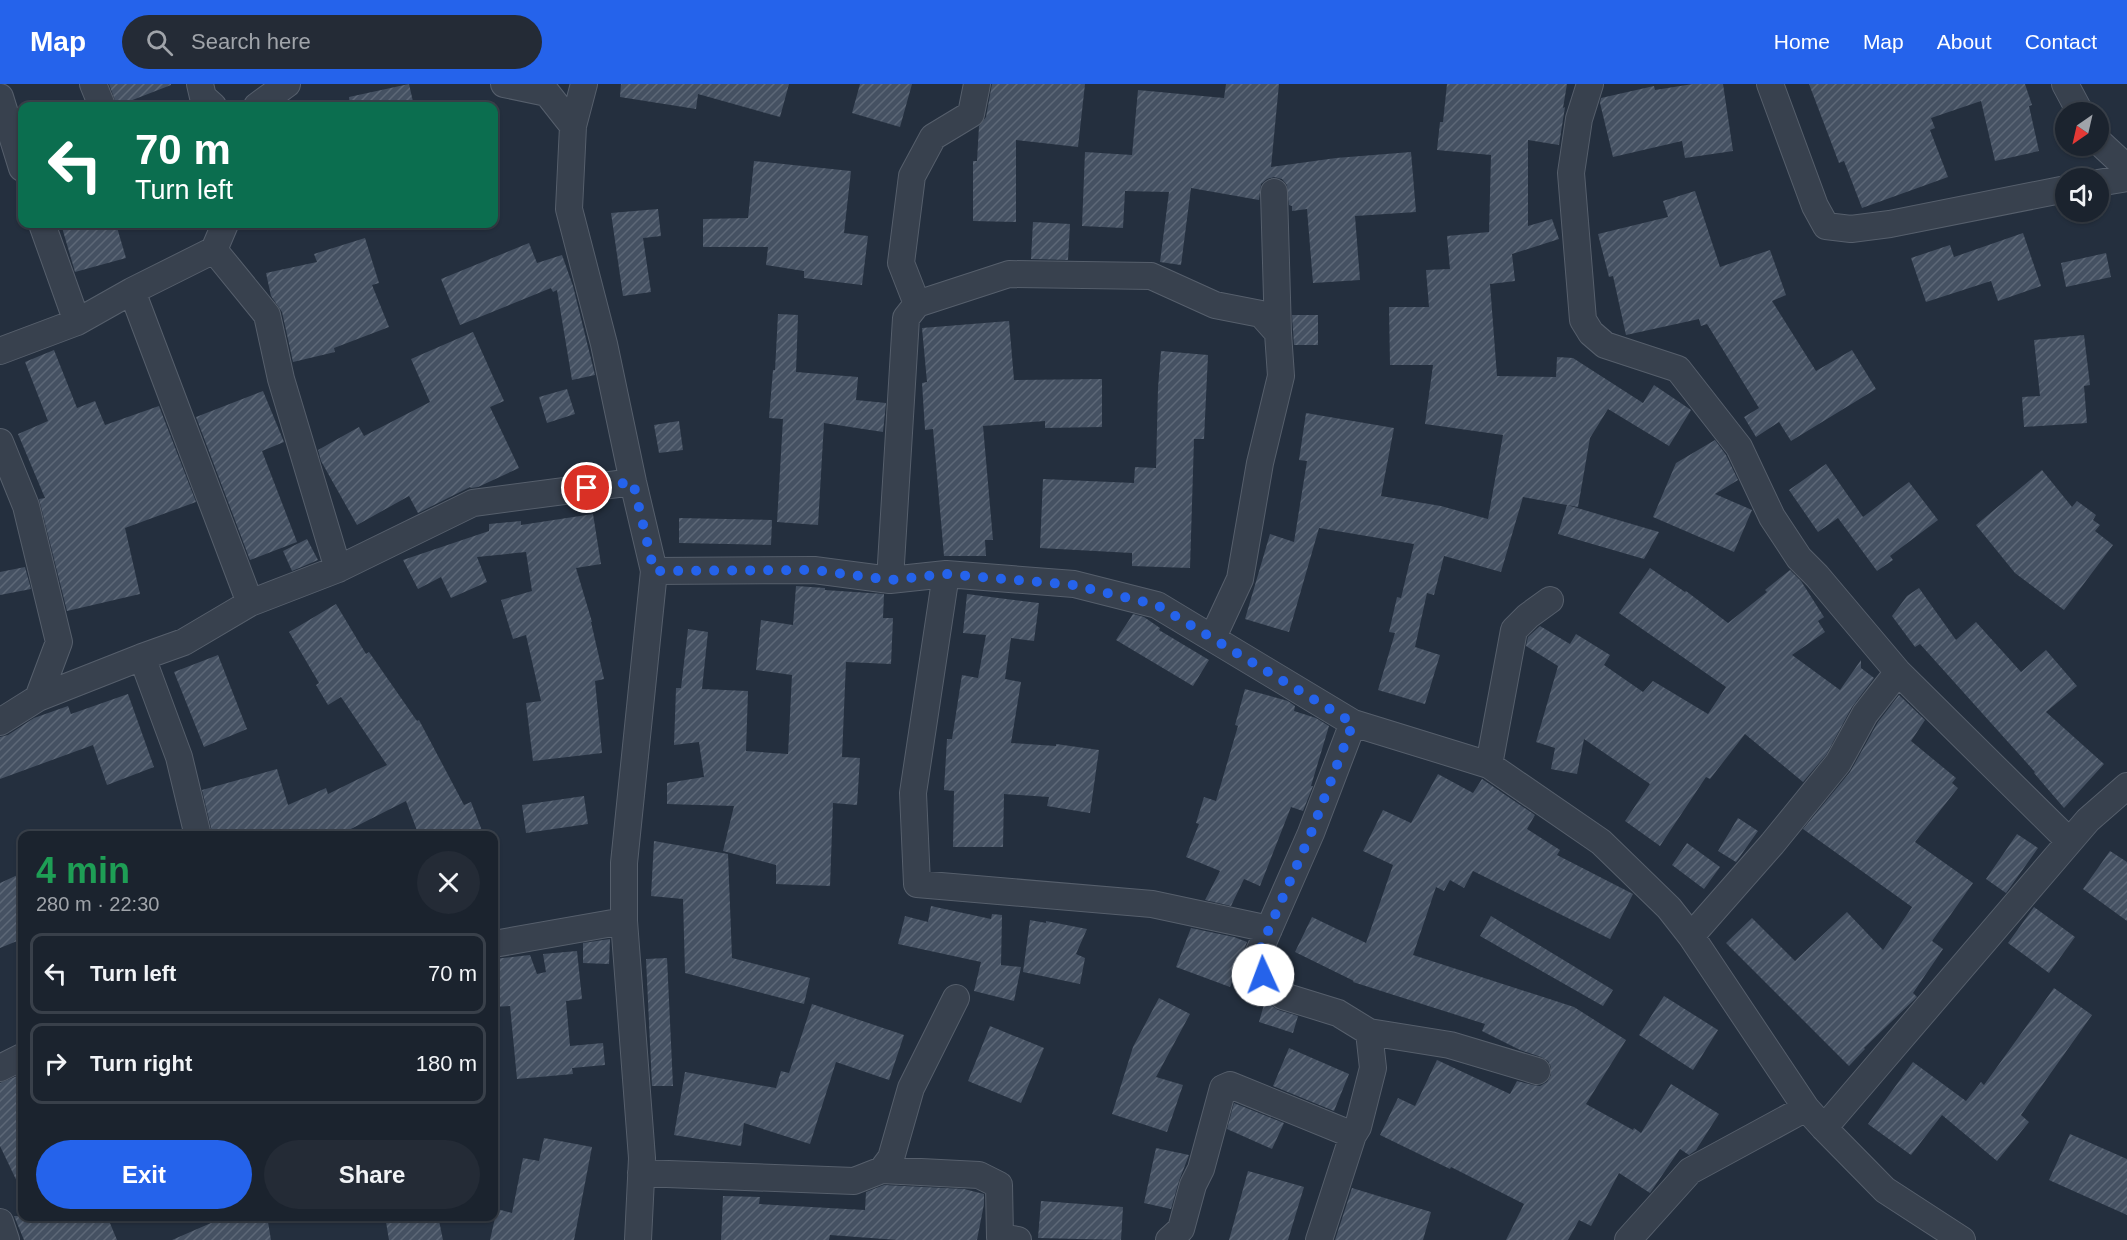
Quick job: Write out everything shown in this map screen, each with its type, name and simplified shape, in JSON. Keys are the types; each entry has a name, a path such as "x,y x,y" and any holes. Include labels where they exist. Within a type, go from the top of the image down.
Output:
{"street":[{"path":"93,84 100,102"},
{"path":"200,84 202,97 208,102"},
{"path":"261,102 286,84"},
{"path":"504,84 547,93 573,126"},
{"path":"584,84 573,126 569,209 604,344 654,571 624,863 624,921 635,1054 641,1173 638,1240"},
{"path":"917,304 901,263 912,176 933,136 971,114 977,84"},
{"path":"1590,84 1578,119 1571,173 1583,320 1591,333 1605,345 1678,369 1739,447 1772,517 1798,558 1817,576 1898,672 2069,841"},
{"path":"1770,84 1815,206 1826,225 1851,229 1890,224 2055,191"},
{"path":"2064,84 2074,102"},
{"path":"0,98 18,149"},
{"path":"2109,151 2127,168"},
{"path":"2109,181 2127,178"},
{"path":"1213,637 1240,579 1260,463 1281,376 1274,192"},
{"path":"43,228 77,322"},
{"path":"0,351 77,322 132,291 214,250 223,228"},
{"path":"214,250 267,315 281,379 338,569"},
{"path":"890,580 906,318 917,304 1009,274 1151,276 1215,305 1261,314 1278,333"},
{"path":"132,291 250,603"},
{"path":"0,442 26,506 59,642 38,698"},
{"path":"0,722 38,698 184,642 250,603 338,569 473,503 633,482"},
{"path":"654,571 814,570 890,580 946,574 1074,585 1157,605 1353,723 1490,765 1600,842 1669,908 1691,936 1806,1108 1885,1190 1962,1240"},
{"path":"946,574 913,793 917,884 1152,904 1269,928"},
{"path":"1490,765 1514,630 1550,600"},
{"path":"142,657 179,757 197,831"},
{"path":"1691,936 1772,844 1838,763 1865,714 1898,672"},
{"path":"1353,723 1311,833 1258,954 1263,975 1269,984 1283,996 1338,1013 1369,1032 1450,1045 1536,1071"},
{"path":"1824,1128 2069,841 2088,820 2127,786"},
{"path":"498,943 624,921"},
{"path":"882,1170 891,1158 911,1088 956,998"},
{"path":"1319,1240 1353,1135 1358,1127 1373,1068 1369,1032"},
{"path":"0,1068 18,1059"},
{"path":"1169,1240 1181,1229 1193,1185 1201,1169 1223,1088 1230,1085 1353,1135"},
{"path":"1628,1240 1690,1171 1806,1108"},
{"path":"641,1173 854,1181 882,1170 979,1175 999,1185 1000,1237 1018,1240"},
{"path":"0,1222 6,1240"}],"building":[{"path":"109,84 171,84 127,102 116,102"},
{"path":"409,84 413,102 350,102 349,97"},
{"path":"621,84 789,84 780,117 698,94 696,109 620,97"},
{"path":"860,84 912,84 900,127 852,113"},
{"path":"992,84 1085,84 1078,147 1016,140 1016,222 973,221 973,161 977,161 979,126 986,117"},
{"path":"1226,84 1279,84 1271,167 1336,158 1411,152 1416,212 1355,216 1360,280 1313,283 1307,209 1292,211 1292,206 1289,205 1287,185 1282,179 1274,177 1261,184 1259,200 1191,188 1181,265 1160,262 1169,192 1125,191 1123,228 1082,226 1085,152 1132,155 1138,90 1224,98"},
{"path":"1447,84 1567,84 1559,145 1528,140 1528,226 1552,219 1559,239 1512,254 1515,281 1490,284 1497,376 1556,377 1557,357 1573,358 1643,403 1654,385 1691,410 1669,446 1608,409 1590,438 1578,507 1523,497 1501,572 1444,556 1434,595 1427,593 1415,647 1440,655 1425,704 1378,690 1395,633 1389,632 1397,597 1401,598 1414,544 1319,528 1289,632 1245,619 1270,534 1294,542 1307,461 1299,460 1306,413 1394,428 1381,496 1441,506 1488,519 1503,435 1425,424 1433,365 1390,365 1389,307 1429,307 1426,270 1450,269 1447,236 1489,232 1491,155 1437,150"},
{"path":"1693,84 1723,84 1733,151 1685,158 1682,141 1613,157 1600,103 1601,98 1654,86 1655,90"},
{"path":"1809,84 2025,84 2032,105 2029,106 2039,151 1995,161 1981,101 1931,118 1935,128 1930,130 1948,177 1862,208 1844,161 1839,163"},
{"path":"754,161 851,171 844,233 868,236 862,285 804,278 804,271 766,265 768,247 703,247 703,219 748,218"},
{"path":"1695,191 1720,267 1770,250 1786,295 1772,301 1816,371 1852,350 1876,389 1791,441 1779,422 1756,437 1744,417 1759,408 1707,324 1701,326 1699,319 1626,335 1613,276 1609,277 1598,234 1668,217 1663,201"},
{"path":"658,209 661,236 643,238 651,292 623,296 611,213"},
{"path":"1033,222 1070,224 1068,260 1031,259"},
{"path":"62,228 117,228 126,258 75,272"},
{"path":"2023,233 2041,286 1998,301 1991,281 1926,302 1911,258 1950,245 1954,257"},
{"path":"365,238 379,283 372,285 389,327 334,348 335,352 293,362 282,312 271,296 266,273 317,262 314,254"},
{"path":"529,243 537,263 562,255 573,286 595,375 572,380 557,290 553,292 551,288 460,325 441,279"},
{"path":"2106,253 2111,277 2066,287 2061,263"},
{"path":"778,314 798,315 796,372 858,377 856,400 886,403 883,432 824,423 818,525 777,522 783,419 769,418 773,370 775,370"},
{"path":"1292,315 1318,315 1318,345 1294,345"},
{"path":"1009,321 1014,380 1102,379 1102,427 1045,428 1045,421 983,426 993,540 985,540 986,556 944,556 933,429 925,430 922,383 927,382 922,328"},
{"path":"473,332 504,401 490,407 519,468 478,487 470,487 418,513 409,496 357,525 321,461 318,450 359,427 364,436 430,402 411,359"},
{"path":"2084,335 2090,385 2084,386 2087,423 2024,427 2022,397 2040,396 2034,340"},
{"path":"54,350 77,408 95,401 105,425 159,406 196,502 125,528 140,594 67,611 39,499 45,498 18,434 48,421 25,362"},
{"path":"1161,351 1208,355 1204,439 1194,439 1190,568 1132,566 1132,553 1040,548 1043,479 1134,483 1135,467 1156,468"},
{"path":"567,389 575,414 547,423 539,397"},
{"path":"263,391 284,442 262,451 297,542 250,560 196,417"},
{"path":"679,421 683,450 659,453 654,425"},
{"path":"1715,440 1726,455 1738,480 1715,494 1752,510 1734,552 1653,517 1676,463"},
{"path":"1826,464 1863,517 1909,482 1938,520 1890,556 1893,560 1877,571 1838,518 1818,532 1789,490"},
{"path":"2042,470 2072,507 2077,501 2096,515 2093,520 2100,525 2095,531 2113,545 2064,610 2015,573 1976,525"},
{"path":"1567,505 1659,532 1644,559 1558,534"},
{"path":"593,514 601,564 576,568 592,622 604,679 595,681 602,753 533,761 526,703 541,701 526,635 513,639 501,600 532,591 526,552 477,557 487,582 451,598 441,577 418,589 403,560 489,531 489,524 521,521 521,525"},
{"path":"679,518 772,520 771,545 679,543"},
{"path":"307,539 318,560 292,571 283,551"},
{"path":"25,567 31,589 0,595 0,572"},
{"path":"1650,568 1686,591 1728,623 1790,570 1801,581 1824,617 1818,621 1825,632 1792,655 1840,690 1861,660 1861,668 1874,678 1852,707 1826,755 1803,782 1745,734 1710,779 1706,777 1660,846 1625,821 1650,784 1584,739 1577,774 1551,769 1555,748 1536,742 1558,666 1526,646 1528,637 1540,626 1570,644 1576,634 1610,655 1604,665 1643,692 1653,681 1708,714 1726,687 1619,613"},
{"path":"796,586 884,594 883,618 893,618 891,664 846,662 842,757 860,758 857,805 833,803 830,886 776,884 776,865 723,851 734,806 667,804 667,783 704,777 699,742 674,745 676,688 681,688 688,629 708,632 702,689 748,691 746,751 788,754 792,675 756,670 761,620 793,625"},
{"path":"1919,588 1956,640 1976,622 2021,672 2046,650 2077,686 2046,712 2104,764 2064,808 2035,772 1920,644 1915,647 1892,616 1907,596"},
{"path":"967,594 1039,603 1034,641 1011,638 1005,679 1021,682 1011,743 1056,746 1056,744 1099,750 1090,813 1047,806 1049,797 1004,794 1003,847 953,847 954,791 944,790 947,739 952,739 962,675 978,678 986,635 963,633"},
{"path":"336,604 366,654 369,652 417,721 419,720 464,805 471,802 482,831 417,831 406,801 347,831 212,831 202,790 277,769 288,805 326,788 328,794 387,765 341,697 328,705 316,685 319,683 289,632"},
{"path":"1133,614 1144,617 1160,628 1159,630 1209,660 1193,686 1116,640"},
{"path":"218,655 247,729 204,747 174,672"},
{"path":"1245,689 1288,701 1295,706 1294,711 1316,718 1329,726 1311,786 1313,786 1303,811 1291,807 1260,886 1244,879 1231,906 1205,900 1220,871 1186,857 1199,824 1196,823 1204,797 1216,801 1238,726 1235,725"},
{"path":"128,694 154,767 107,785 93,745 0,779 0,737 8,735 34,718 68,706 71,714"},
{"path":"1899,695 1925,720 1911,741 1956,778 1952,783 1958,788 1915,842 1973,883 1932,941 1943,949 1913,993 1917,997 1864,1048 1849,1066 1726,943 1752,918 1795,961 1847,912 1883,950 1912,907 1803,829 1850,772 1878,722"},
{"path":"1438,774 1473,793 1482,779 1535,815 1527,829 1560,850 1557,855 1633,894 1610,939 1473,871 1464,888 1450,880 1444,891 1436,887 1413,955 1574,1007 1626,1040 1586,1104 1633,1130 1634,1128 1641,1133 1671,1084 1719,1114 1696,1150 1689,1155 1680,1149 1650,1193 1619,1173 1591,1226 1579,1220 1568,1240 1506,1240 1524,1204 1451,1167 1450,1169 1380,1135 1398,1098 1415,1106 1437,1060 1510,1094 1517,1081 1540,1086 1547,1082 1551,1075 1548,1061 1482,1031 1485,1024 1353,982 1295,952 1312,917 1366,943 1393,865 1363,851 1383,810 1411,823"},
{"path":"584,796 588,824 526,833 522,805"},
{"path":"1738,818 1758,831 1736,862 1718,851"},
{"path":"2017,834 2038,848 2006,893 1986,879"},
{"path":"654,841 728,854 732,958 810,978 804,1004 685,973 683,899 651,896"},
{"path":"1687,843 1720,867 1704,889 1672,865"},
{"path":"2110,851 2127,862 2127,921 2083,889"},
{"path":"18,875 18,941 0,948 0,883"},
{"path":"931,906 991,919 992,914 1002,915 1001,965 1021,967 1014,1001 974,991 981,962 898,944 905,916 928,922"},
{"path":"2034,907 2075,937 2049,973 2008,943"},
{"path":"1491,916 1613,990 1603,1006 1480,936"},
{"path":"1030,920 1087,929 1076,954 1085,958 1080,984 1023,972"},
{"path":"1191,928 1247,942 1230,987 1176,967"},
{"path":"610,939 609,964 583,963 583,943"},
{"path":"577,951 582,999 566,1001 570,1046 603,1043 605,1065 572,1068 573,1074 517,1079 510,1006 498,1007 498,959 530,955 537,974 546,972 543,954"},
{"path":"667,958 673,1086 652,1086 646,959"},
{"path":"2054,988 2092,1015 2021,1115 2029,1122 1997,1161 1942,1115 1911,1155 1868,1124 1913,1062 1966,1101 1981,1082 1984,1085"},
{"path":"1664,996 1718,1030 1693,1070 1639,1035"},
{"path":"1159,998 1190,1014 1156,1077 1183,1085 1167,1132 1112,1114 1133,1047"},
{"path":"1265,1001 1278,1010 1298,1016 1293,1033 1259,1022"},
{"path":"812,1004 904,1035 889,1080 836,1062 810,1144 744,1123 741,1146 674,1135 685,1072 776,1088 781,1071 789,1073"},
{"path":"990,1026 1044,1048 1021,1103 968,1081"},
{"path":"1289,1048 1349,1074 1334,1111 1273,1086"},
{"path":"18,1076 18,1184 0,1146 0,1083"},
{"path":"1234,1103 1284,1123 1272,1149 1227,1129"},
{"path":"2070,1134 2127,1159 2127,1215 2049,1180"},
{"path":"544,1138 592,1147 574,1240 490,1240 494,1221 498,1221 498,1209 512,1213 523,1158 539,1161"},
{"path":"1156,1148 1189,1155 1171,1209 1144,1203"},
{"path":"1248,1171 1304,1187 1288,1240 1229,1240"},
{"path":"884,1185 964,1189 984,1194 977,1240 898,1240 830,1235 829,1240 721,1240 723,1196 760,1197 759,1204 865,1210 866,1192"},
{"path":"1352,1188 1431,1212 1423,1240 1335,1240"},
{"path":"1041,1201 1123,1207 1121,1240 1038,1238"},
{"path":"14,1216 18,1216 18,1221 109,1221 117,1240 24,1240"},
{"path":"216,1221 268,1221 271,1240 172,1240"},
{"path":"386,1221 439,1221 443,1240 389,1240"}],"route":[{"path":"587,488 633,482 654,571 814,570 890,580 946,574 1074,585 1157,605 1353,723 1311,833 1258,954 1263,975"}]}
